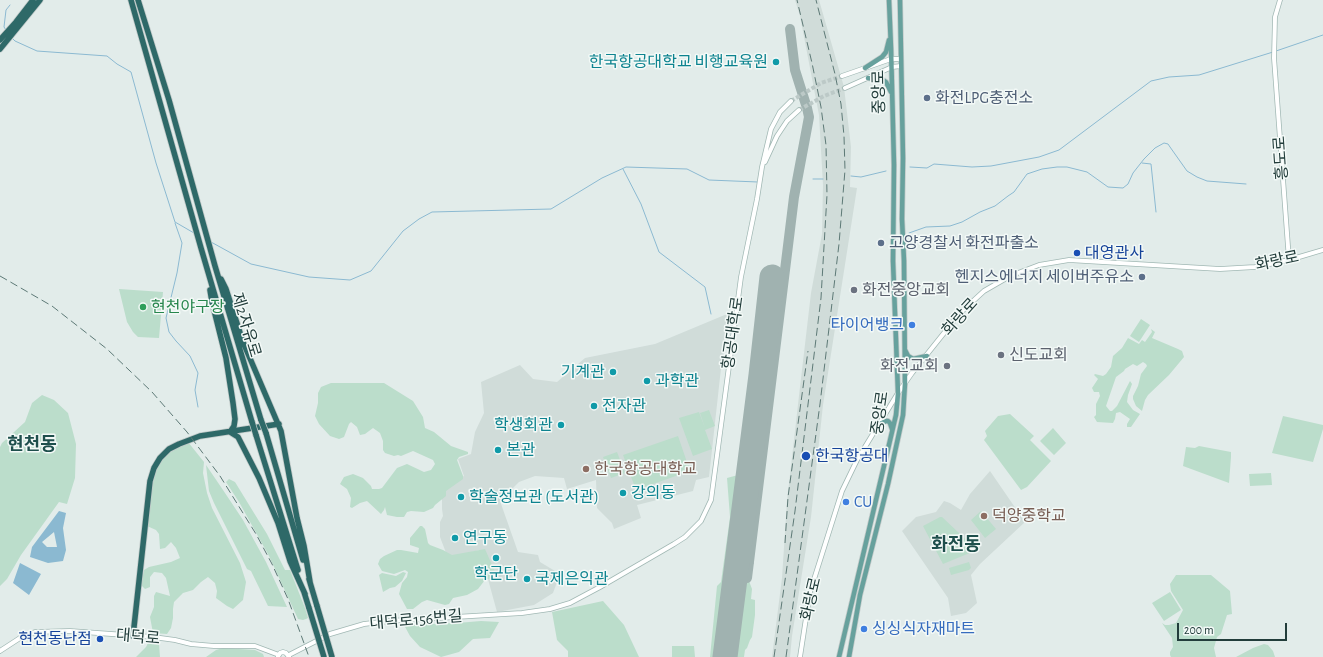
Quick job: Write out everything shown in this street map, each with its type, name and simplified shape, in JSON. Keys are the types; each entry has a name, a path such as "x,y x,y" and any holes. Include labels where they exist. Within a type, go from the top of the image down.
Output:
{"highway":[{"path":"0,40 33,0"},
{"path":"0,49 40,0"},
{"name":"제2자유로","path":"131,0 206,268 324,657"},
{"name":"제2자유로","path":"138,0 169,100 214,266 266,433 332,657"},
{"path":"214,266 226,289 243,342 279,424 310,582"},
{"path":"206,268 212,302 226,358 233,403 235,419 234,426 230,432"},
{"path":"133,636 148,493 154,468 160,458 169,449 200,436 279,424"},
{"path":"230,432 238,437 259,478 278,523 290,561 305,594"}],"main road":[{"name":"중앙로","path":"839,657 896,415 898,393 893,261 894,165 889,0"},
{"name":"중앙로","path":"848,657 860,595 902,421 905,383 900,0"},
{"path":"865,68 882,57 886,52 891,34"},
{"path":"868,78 883,80 888,86 892,95"},
{"path":"904,345 905,352 911,358 916,359 927,356"},
{"path":"880,424 888,421 892,430"}],"street":[{"name":"흥도로","path":"1280,0 1275,17 1274,55 1289,260"},
{"path":"842,76 891,59 900,59"},
{"path":"845,88 892,67 901,66"},
{"path":"762,167 771,129 780,112 791,101"},
{"path":"762,167 786,121 799,110"},
{"name":"항공대학로","path":"550,609 570,602 600,587 685,537 701,521 711,500 741,277 762,167"},
{"name":"화랑로","path":"800,657 810,592 842,491 857,460 905,383 960,313 984,291 1010,276 1039,265 1069,260 1220,269 1255,267 1289,260 1323,250"},
{"name":"대덕로156번길","path":"289,656 330,634 364,624 389,621 522,613 550,609"},
{"name":"대덕로","path":"0,651 20,638 35,632 70,631 174,640 191,644 214,646 254,646 279,656 281,652 285,652 289,656"}],"shaded area":[{"path":"795,0 819,0 844,87 851,147 850,187 857,188 823,405 811,517 790,657 772,657 782,578 787,501 811,293 822,234 823,185 819,115 800,16"},
{"name":"한국항공대학교","path":"727,314 709,477 696,480 693,491 637,505 641,518 614,529 612,523 597,508 596,480 567,489 564,478 535,476 519,482 500,501 518,552 538,555 540,562 560,574 553,593 534,605 497,612 480,550 448,558 440,537 440,522 443,516 442,486 464,476 458,459 471,454 475,432 484,413 481,382 520,365 533,379 557,382 585,358 655,344"},
{"path":"990,471 1025,522 980,564 971,575 977,603 966,613 951,616 948,598 902,531 916,517 936,512 944,501 961,510 970,494"}],"green space":[{"name":"현천야구장","path":"119,289 163,292 159,338 138,337 133,332 127,322"},
{"path":"1141,319 1150,325 1139,342 1130,336"},
{"path":"1151,329 1155,332 1152,338 1182,351 1184,357 1169,375 1148,395 1142,411 1136,406 1133,396 1138,386 1141,374 1147,366 1143,362 1137,366 1133,364 1125,369 1116,377 1106,406 1110,411 1112,411 1117,406 1130,381 1132,384 1127,402 1133,410 1140,414 1131,427 1127,427 1130,419 1120,412 1116,413 1113,423 1097,422 1094,417 1096,415 1096,404 1100,396 1099,392 1094,392 1092,388 1098,379 1094,375 1103,376 1106,374 1111,367 1113,356 1122,348 1128,338 1139,344 1142,340 1145,342 1152,332"},
{"path":"331,383 384,383 413,401 423,417 425,428 434,432 451,446 468,452 468,454 459,457 457,460 463,479 446,491 446,496 433,508 424,512 407,512 404,517 387,515 385,507 381,514 367,501 352,508 350,507 351,498 347,489 340,484 344,477 353,474 363,478 372,489 379,489 382,488 397,468 407,464 424,472 431,470 435,464 433,460 413,451 401,456 394,456 385,453 383,450 383,441 380,433 373,428 365,434 360,435 357,427 351,422 344,437 339,439 330,436 319,424 315,416 318,403 318,393 321,387"},
{"path":"42,395 54,400 68,413 76,444 75,478 67,504 59,502 21,555 7,579 0,586 0,447 2,443 25,422 32,403"},
{"path":"709,410 715,426 705,430 712,449 693,456 679,418 699,412 705,428 700,413"},
{"path":"1010,414 1034,436 1030,440 1051,461 1027,487 1021,490 984,440 987,436 985,431 998,416"},
{"path":"1283,416 1323,425 1313,462 1272,453"},
{"path":"1053,428 1066,443 1054,455 1040,441"},
{"path":"678,436 690,471 636,490 623,455"},
{"path":"188,442 204,462 203,473 212,508 240,563 246,582 243,600 233,609 227,606 216,598 217,591 215,583 208,577 193,590 183,593 174,602 171,628 167,634 153,633 150,617 154,607 154,596 156,592 170,596 166,578 162,573 154,572 150,577 150,587 145,589 141,585 144,570 149,567 171,562 180,558 176,548 171,542 165,548 160,549 159,534 156,530 147,526 154,473 163,457 171,449"},
{"path":"1199,446 1231,452 1229,483 1183,466 1186,447 1195,448"},
{"path":"617,452 625,473 611,478 603,457"},
{"path":"206,465 243,520 266,562 287,607 268,606 251,571 247,569 214,503 209,491"},
{"path":"1271,473 1272,485 1250,486 1249,474"},
{"path":"738,475 742,476 719,657 710,657 717,586 721,582 730,517 727,478"},
{"path":"229,479 235,482 267,534 285,570 290,570 308,618 303,620 298,619 269,556 226,482"},
{"path":"981,511 996,529 985,538 971,520"},
{"path":"942,517 977,550 943,564 923,526"},
{"path":"420,526 425,529 428,543 430,545 452,555 485,549 496,574 494,577 485,580 478,589 467,595 453,598 449,604 445,605 427,600 413,609 407,609 399,594 402,583 407,577 408,572 405,570 394,574 382,571 378,564 380,559 384,556 397,550 418,553 419,548 410,545 410,538"},
{"path":"969,562 971,568 969,570 951,575 949,568"},
{"path":"403,572 406,573 402,581 395,587 383,592 379,575 382,573 396,576"},
{"path":"740,573 745,574 744,580 749,581 752,589 751,599 755,600 755,615 752,637 745,650 744,657 729,657"},
{"path":"1176,575 1211,575 1230,591 1232,614 1227,615 1221,634 1217,637 1214,648 1216,657 1171,657 1170,655 1173,647 1172,638 1162,623 1169,625 1176,623 1183,610 1171,591 1170,584"},
{"path":"1170,592 1181,610 1164,621 1152,603"},
{"path":"603,601 624,625 639,657 568,657 568,651 557,640 552,612"},
{"path":"481,621 499,622 490,638 473,639 459,652 441,657 420,647 410,636 404,625 457,623"},
{"path":"155,640 159,644 160,657 136,657 146,647 149,641"},
{"path":"1264,644 1268,645 1273,651 1275,657 1236,657 1253,648"},
{"path":"672,646 694,646 695,657 672,657"},
{"path":"223,648 255,650 263,654 264,657 206,657 216,650"}],"water":[{"path":"59,511 66,513 63,528 66,550 63,561 48,563 30,557 32,547","holes":["54,532 57,547 47,547 42,542"]},
{"path":"20,563 41,574 29,595 13,583"}],"waterway":[{"path":"6,30 4,27 6,10 10,5"},
{"path":"1276,51 1323,35"},
{"path":"12,38 15,41 37,51 107,56 131,72 156,163 175,222 194,233"},
{"path":"910,167 927,168 934,164 972,167 991,166 1039,157 1059,150 1151,81 1169,77 1199,75 1273,52"},
{"path":"909,233 926,227 950,226 962,222 995,206 1014,192 1027,174 1042,169 1067,167 1087,172 1108,187 1123,188 1128,184 1133,173 1144,159 1155,148 1164,143 1168,144 1187,171 1197,177 1207,181 1246,184"},
{"path":"1142,163 1151,164 1156,212"},
{"path":"211,242 251,264 309,277 350,280 371,271 403,231 419,219 432,212 551,209 602,178 626,167 687,169 709,180 758,182"},
{"path":"623,169 641,204 659,252 705,287 711,314"},
{"path":"851,176 861,177 886,171"},
{"path":"813,179 823,179"},
{"path":"175,223 182,243 177,273 166,318 169,332 190,356 198,373 195,390 198,407"}],"taxiway":[{"path":"747,578 794,197 809,117 795,70 790,29"},
{"path":"750,464 761,465"},
{"path":"736,572 738,568 745,567 749,563"}],"runway":[{"path":"725,657 772,277"}],"tunnel":[{"path":"791,101 821,83 842,76"},
{"path":"799,110 824,96 845,88"}],"railway":[{"path":"774,657 795,511 821,298 827,195 826,145 821,107 797,0"},
{"path":"786,657 820,404 839,244 845,170 841,104 816,0"},
{"path":"0,276 52,306 107,349 152,392 187,432 220,476 256,534 288,599 309,657"},
{"path":"785,543 788,497 808,351"}],"place":[{"name":"한국항공대학교 비행교육원","path":"776,62"},
{"name":"화전LPG충전소","path":"927,98"},
{"name":"고양경찰서 화전파출소","path":"881,243"},
{"name":"대영관사","path":"1077,253"},
{"name":"헨지스에너지 세이버주유소","path":"1142,277"},
{"name":"화전중앙교회","path":"854,290"},
{"name":"현천야구장","path":"143,307"},
{"name":"타이어뱅크","path":"912,325"},
{"name":"신도교회","path":"1001,355"},
{"name":"화전교회","path":"947,366"},
{"name":"기계관","path":"613,372"},
{"name":"과학관","path":"647,381"},
{"name":"전자관","path":"594,406"},
{"name":"학생회관","path":"561,425"},
{"name":"본관","path":"498,450"},
{"name":"한국항공대","path":"806,456"},
{"name":"한국항공대학교","path":"586,469"},
{"name":"강의동","path":"623,493"},
{"name":"학술정보관 (도서관)","path":"461,497"},
{"name":"CU","path":"846,502"},
{"name":"덕양중학교","path":"984,516"},
{"name":"연구동","path":"455,538"},
{"name":"학군단","path":"496,558"},
{"name":"국제은익관","path":"527,579"},
{"name":"싱싱식자재마트","path":"864,629"},
{"name":"현천동난점","path":"100,639"}],"district":[{"name":"현천동","path":"32,445"},
{"name":"화전동","path":"956,545"}]}
